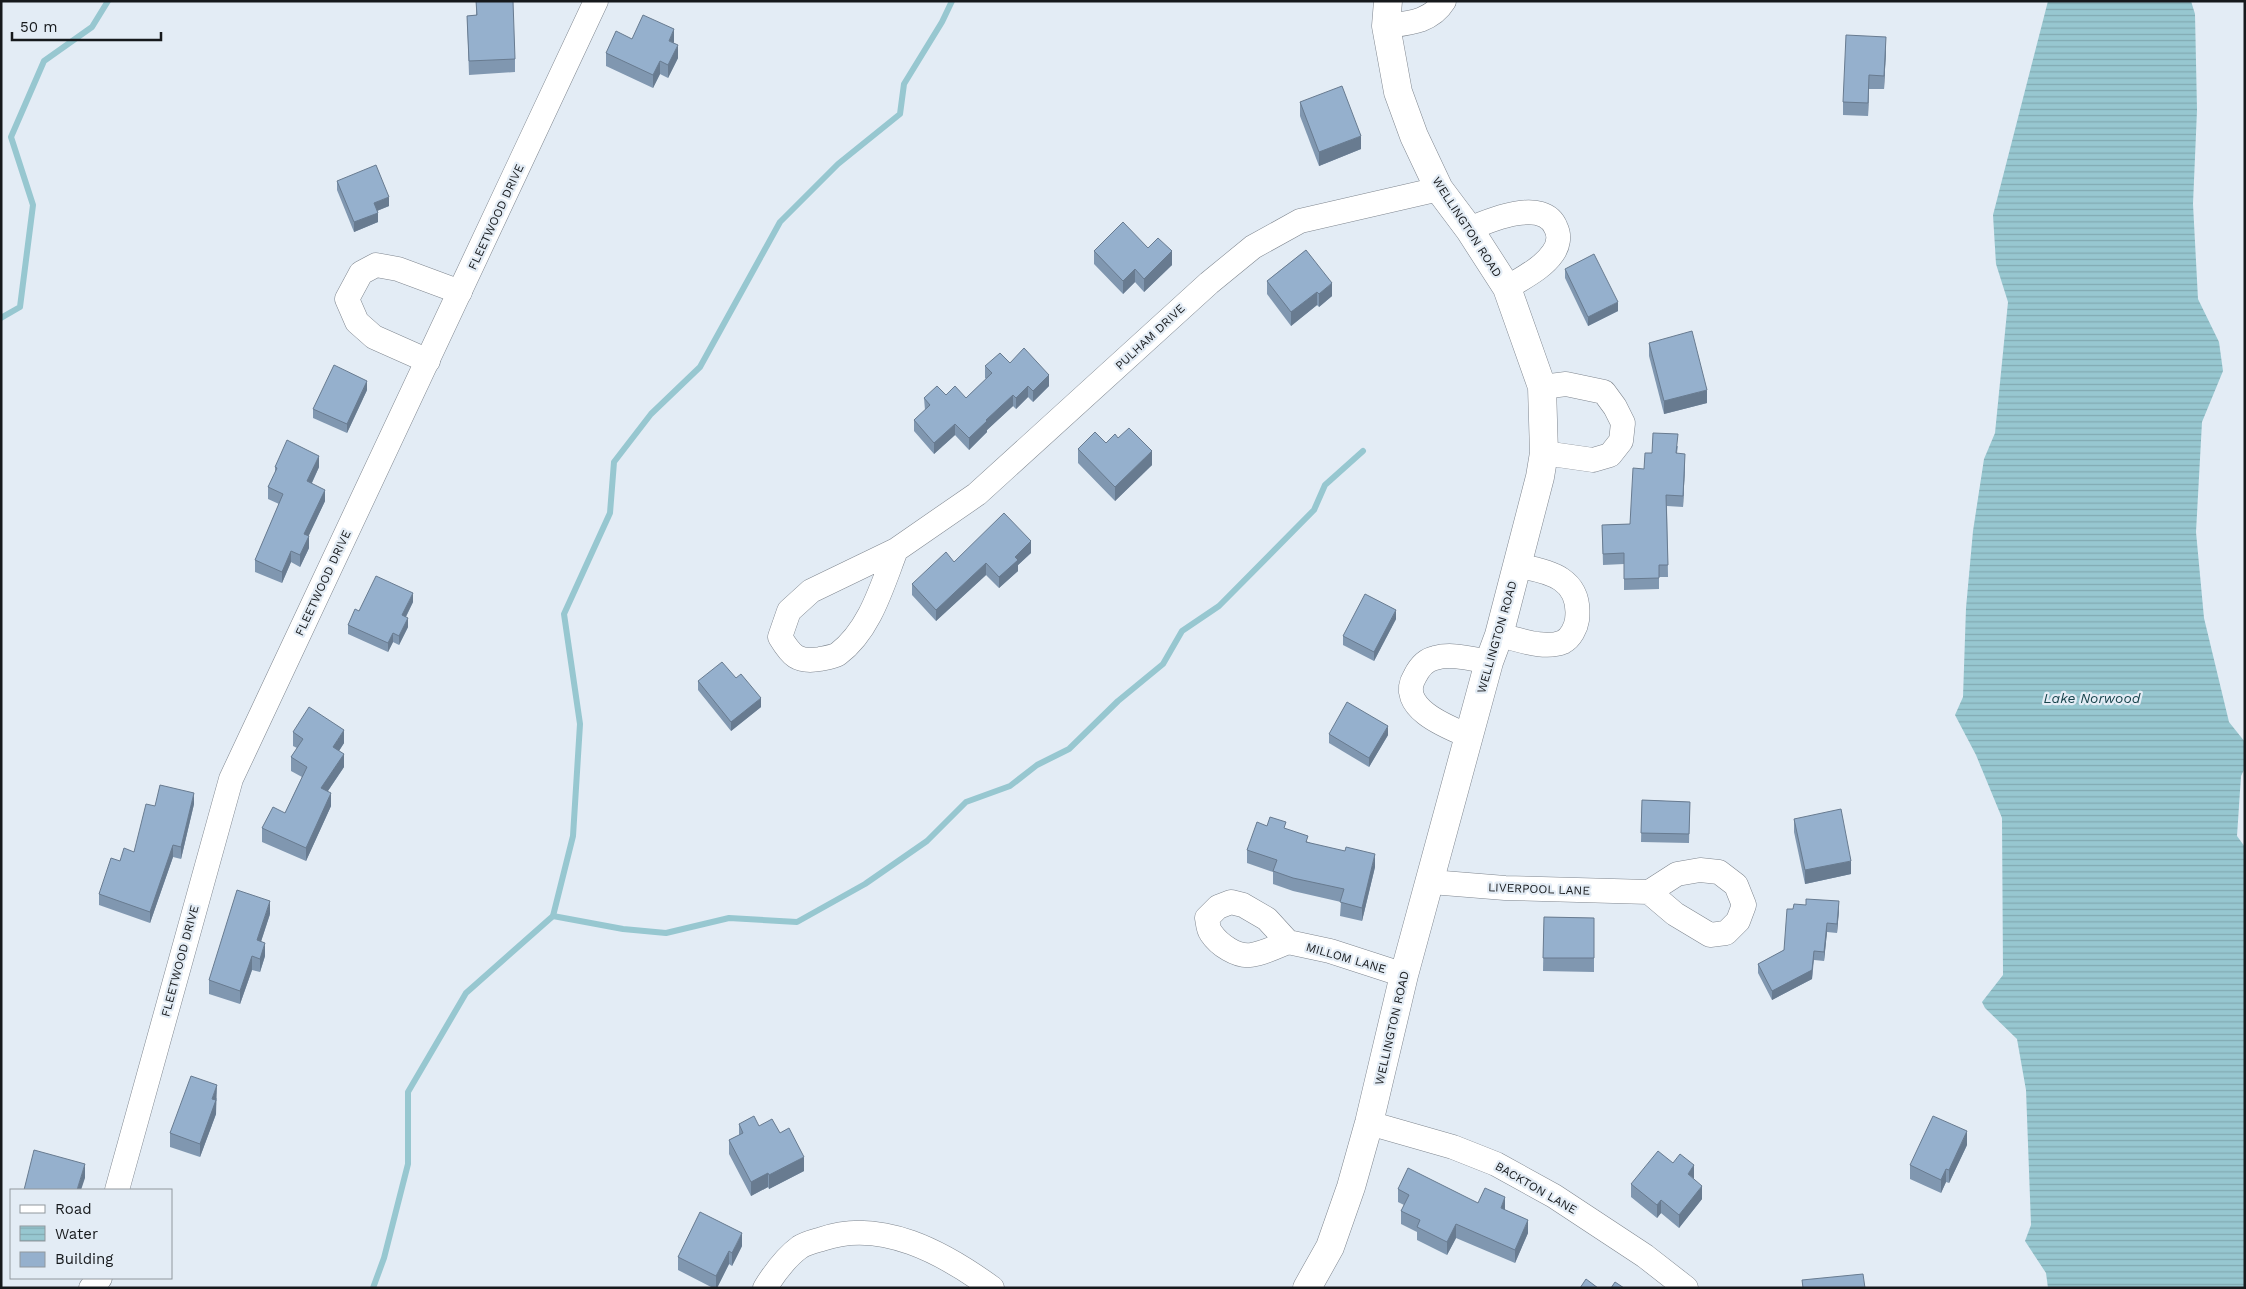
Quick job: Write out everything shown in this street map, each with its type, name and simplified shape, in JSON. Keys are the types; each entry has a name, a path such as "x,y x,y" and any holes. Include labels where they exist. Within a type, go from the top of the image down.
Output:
{"street":[{"name":"FLEETWOOD DRIVE","path":"117,1189 231,779 596,1"},
{"path":"1387,14 1428,18 1442,6"},
{"name":"WELLINGTON ROAD","path":"1307,1288 1330,1247 1351,1187 1369,1123 1404,975 1431,882 1489,662 1499,635 1518,566 1544,453 1542,387 1507,288 1469,229 1439,189 1414,136 1398,92 1387,14"},
{"name":"PULHAM DRIVE","path":"896,550 872,609 857,635 837,655 809,661 792,656 780,638 788,611 811,591 896,550 977,494 1209,283 1253,246 1300,221 1439,189"},
{"path":"1469,229 1490,220 1531,212 1547,217 1556,226 1559,237 1553,253 1539,268 1507,288"},
{"path":"428,361 374,337 357,322 347,299 361,273 376,265 398,269 460,292"},
{"path":"1542,387 1566,384 1604,392 1615,407 1623,423 1621,441 1610,455 1593,460 1544,453"},
{"path":"1499,635 1543,645 1565,641 1576,628 1578,611 1574,591 1563,580 1546,571 1518,566"},
{"path":"1469,736 1437,722 1424,712 1412,698 1410,684 1420,667 1433,658 1452,656 1489,662"},
{"name":"LIVERPOOL LANE","path":"1431,882 1505,888 1648,892"},
{"name":"MILLOM LANE","path":"1288,942 1330,951 1404,975"},
{"name":"BACKTON LANE","path":"1369,1123 1453,1147 1496,1164 1554,1196 1645,1256 1686,1288"},
{"path":"765,1288 779,1266 802,1246 836,1234 874,1232 919,1245 964,1268 992,1288"}],"water":[{"name":"Lake Norwood","path":"2048,1 2191,1 2195,14 2197,110 2193,204 2198,299 2219,342 2223,371 2202,422 2196,532 2204,618 2229,722 2245,742 2245,768 2241,776 2237,836 2245,847 2245,1288 2048,1288 2046,1273 2025,1241 2031,1225 2026,1090 2017,1039 1985,1008 1982,1002 2003,975 2002,818 1976,755 1955,715 1963,697 1966,608 1973,531 1984,459 1995,433 2008,302 1996,264 1993,215"}],"building":[{"path":"476,1 513,1 515,59 469,61 467,16 477,15"},
{"path":"643,15 674,29 669,41 678,45 668,65 660,61 653,75 606,53 616,31 632,39"},
{"path":"1846,35 1886,37 1884,76 1869,75 1868,103 1843,102"},
{"path":"1342,86 1361,136 1319,152 1300,102"},
{"path":"376,165 389,197 374,203 378,213 354,222 337,181"},
{"path":"1123,222 1148,248 1158,238 1172,251 1144,279 1135,269 1123,281 1094,251"},
{"path":"1306,250 1332,283 1291,312 1267,281"},
{"path":"1594,254 1618,302 1588,317 1565,269"},
{"path":"1692,331 1707,390 1664,401 1649,343"},
{"path":"1024,348 1049,375 1033,391 1028,386 1016,398 1013,395 969,438 955,424 934,443 914,420 930,405 924,398 937,386 946,395 955,386 966,398 992,373 985,366 1000,353 1010,363"},
{"path":"334,365 367,381 347,424 313,409"},
{"path":"1129,428 1152,451 1115,487 1078,449 1095,432 1106,443 1115,434 1118,438"},
{"path":"1653,433 1678,434 1676,453 1685,454 1683,496 1666,495 1668,565 1659,565 1659,578 1624,579 1624,553 1603,554 1602,525 1630,524 1633,468 1644,469 1645,453 1652,453"},
{"path":"287,440 319,456 307,481 325,490 304,534 309,536 300,555 291,551 282,572 255,560 283,494 268,487"},
{"path":"1004,513 1031,541 1015,557 1018,560 999,577 986,563 936,610 912,584 946,552 954,562"},
{"path":"376,576 413,593 402,615 408,618 399,636 393,633 388,643 348,625 355,609 359,611"},
{"path":"1365,594 1396,610 1374,652 1343,636"},
{"path":"722,662 736,678 741,674 761,698 731,722 698,681"},
{"path":"1347,702 1388,726 1369,758 1329,734"},
{"path":"309,707 344,730 333,747 344,754 321,788 331,793 306,848 262,828 273,807 285,813 307,767 291,757 303,739 293,732"},
{"path":"160,785 194,793 181,847 173,845 150,912 99,894 111,858 120,861 124,848 134,852 146,804 155,806"},
{"path":"1642,800 1690,802 1689,834 1641,833"},
{"path":"1841,809 1851,861 1805,870 1794,819"},
{"path":"1270,817 1286,822 1284,828 1308,836 1306,842 1345,851 1346,847 1375,854 1362,908 1340,902 1344,889 1293,878 1273,871 1277,860 1247,850 1257,822 1267,826"},
{"path":"237,890 270,901 257,940 265,943 260,959 252,956 240,991 209,980"},
{"path":"1806,899 1839,901 1837,924 1827,923 1824,952 1814,951 1812,970 1772,991 1758,964 1784,950 1787,909 1793,909 1794,904 1806,905"},
{"path":"1544,917 1594,918 1594,958 1543,958"},
{"path":"191,1076 217,1085 212,1099 216,1100 200,1144 170,1133"},
{"path":"754,1116 759,1126 772,1119 780,1133 789,1128 804,1157 751,1182 729,1140 743,1133 739,1124"},
{"path":"1933,1116 1967,1131 1949,1170 1946,1169 1941,1180 1910,1165"},
{"path":"34,1150 85,1164 77,1189 24,1189"},
{"path":"1658,1151 1673,1163 1680,1154 1694,1165 1688,1174 1702,1186 1679,1215 1661,1200 1657,1205 1631,1184"},
{"path":"1408,1168 1478,1203 1485,1188 1505,1197 1501,1208 1528,1220 1515,1250 1456,1224 1447,1242 1417,1227 1420,1220 1401,1211 1409,1195 1398,1189"},
{"path":"700,1212 742,1233 732,1253 729,1251 716,1276 678,1257"},
{"path":"1863,1274 1865,1288 1803,1288 1802,1280"},
{"path":"1586,1279 1598,1288 1580,1288"},
{"path":"1615,1282 1624,1288 1611,1288"}],"waterway":[{"path":"1,318 20,307 33,205 11,137 44,61 92,27 108,1"},
{"path":"373,1288 384,1258 408,1164 408,1092 466,993 553,916 573,836 580,724 564,614 610,513 614,462 651,414 700,367 780,222 838,164 900,114 904,84 942,22 952,1"},
{"path":"553,916 623,929 666,933 729,918 797,922 865,884 927,841 966,802 1010,786 1037,765 1069,749 1118,701 1163,664 1182,631 1219,606 1314,510 1325,485 1363,451"}]}
